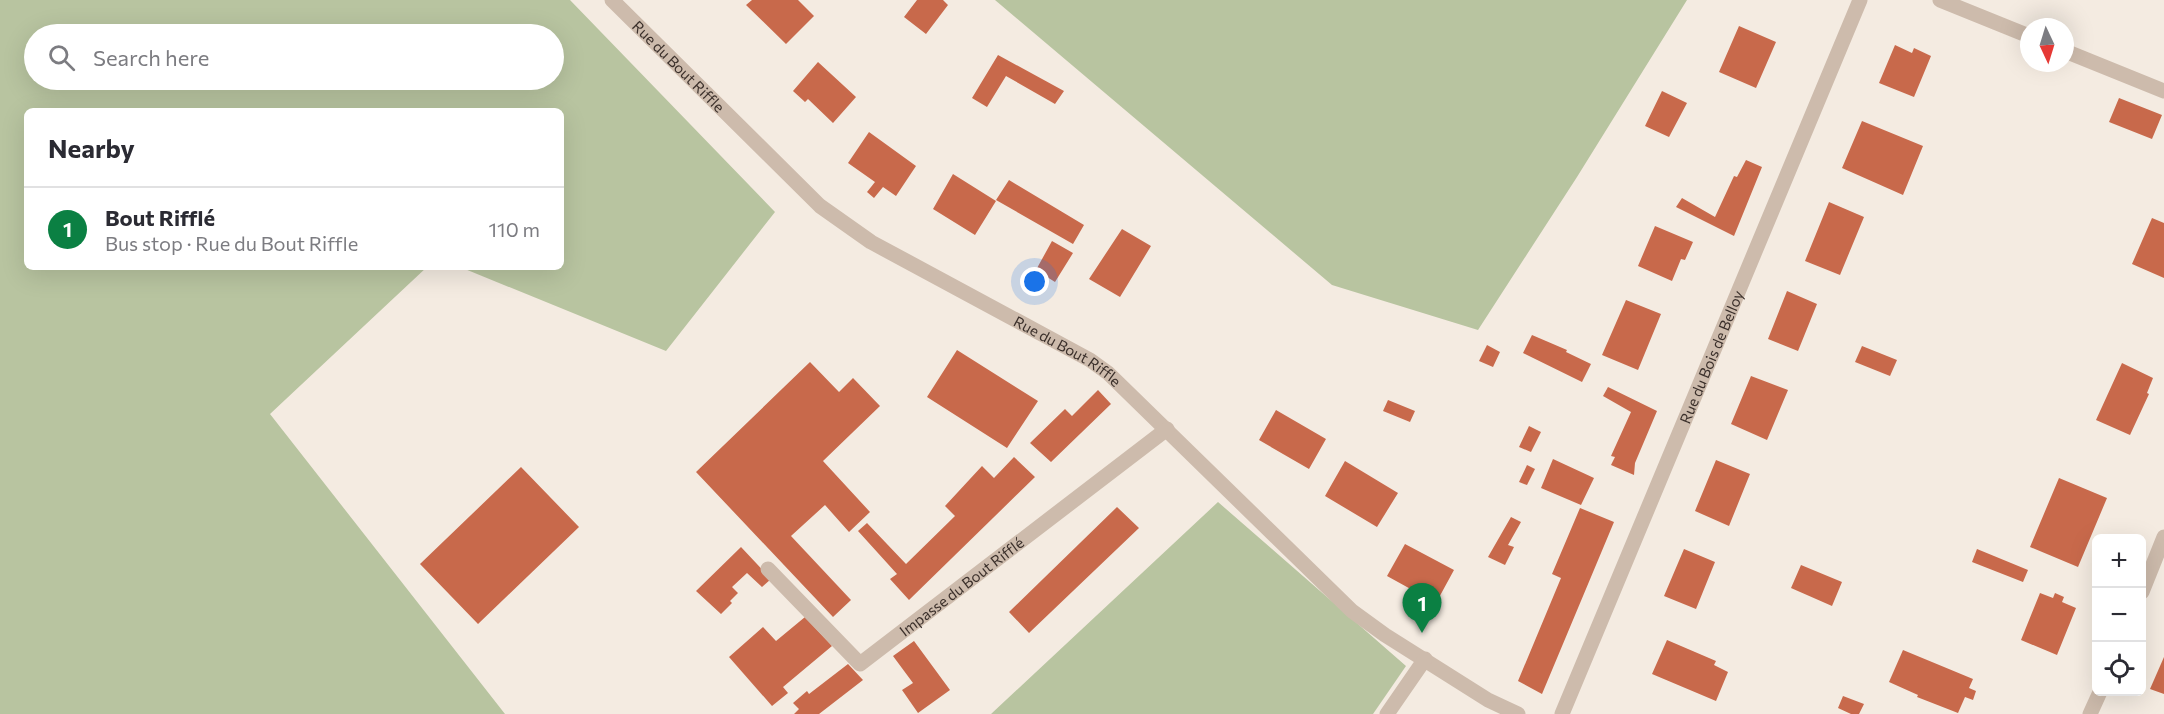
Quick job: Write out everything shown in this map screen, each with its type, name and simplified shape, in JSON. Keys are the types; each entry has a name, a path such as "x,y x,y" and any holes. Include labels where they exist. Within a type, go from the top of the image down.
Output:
{"street":[{"name":"Rue du Bout Riffle","path":"612,0 835,219 871,242 1090,360 1121,384 1352,611 1385,635 1488,700 1518,714"},
{"name":"Rue du Bois de Belloy","path":"1562,714 1678,431 1860,0"},
{"path":"1940,0 2020,32"},
{"path":"2074,55 2164,91"},
{"name":"Impasse du Bout Rifflé","path":"768,569 860,664 1167,429"},
{"path":"2144,588 2164,537"},
{"path":"1387,714 1425,659"},
{"path":"2090,714 2098,696"}],"green space":[{"path":"0,0 570,0 775,212 666,351 467,270 564,270 564,108 24,108 24,270 424,270 270,414 505,714 0,714"},
{"path":"995,0 1687,0 1478,330 1332,285"},
{"path":"1218,502 1406,666 1373,714 991,714"}],"building":[{"path":"752,0 798,0 814,16 786,44 746,5"},
{"path":"917,0 943,0 948,5 926,34 904,17"},
{"path":"1739,26 1776,42 1756,88 1719,72"},
{"path":"1895,45 1912,53 1914,48 1931,56 1914,97 1879,83"},
{"path":"998,55 1064,91 1055,104 1006,76 987,107 972,98"},
{"path":"818,62 856,97 833,123 808,99 805,102 793,91"},
{"path":"1662,91 1687,103 1669,137 1645,126"},
{"path":"2119,98 2162,115 2152,139 2109,122"},
{"path":"1862,121 1923,146 1903,195 1842,168"},
{"path":"869,132 916,166 896,196 883,187 874,198 867,192 875,182 848,163"},
{"path":"1746,160 1762,167 1734,236 1676,207 1682,198 1715,217 1734,176 1737,177"},
{"path":"953,174 996,201 975,235 933,209"},
{"path":"1009,180 1084,225 1073,244 996,200"},
{"path":"1829,202 1864,217 1840,275 1805,261"},
{"path":"2152,218 2164,223 2164,278 2132,264"},
{"path":"1655,226 1693,242 1685,260 1681,259 1672,281 1638,266"},
{"path":"1122,229 1151,246 1120,297 1089,279"},
{"path":"1052,241 1073,253 1055,282 1036,270"},
{"path":"1787,291 1817,304 1798,351 1768,339"},
{"path":"1626,300 1661,314 1638,370 1602,355"},
{"path":"1532,335 1567,350 1566,352 1591,364 1582,382 1523,353"},
{"path":"1487,345 1500,352 1493,367 1479,361"},
{"path":"1862,346 1897,360 1890,376 1855,362"},
{"path":"957,350 1038,401 1007,448 927,397"},
{"path":"810,362 839,392 853,378 880,406 823,461 870,512 849,532 825,505 791,536 851,600 833,617 696,472"},
{"path":"2122,363 2153,378 2147,393 2149,394 2130,435 2096,420"},
{"path":"1751,376 1788,390 1767,440 1731,424"},
{"path":"1608,387 1657,411 1635,463 1634,475 1611,465 1615,457 1611,456 1631,412 1603,396"},
{"path":"1098,390 1111,404 1051,462 1030,443 1065,409 1072,416"},
{"path":"1388,400 1415,411 1410,422 1383,411"},
{"path":"1276,410 1326,439 1309,469 1259,440"},
{"path":"1529,426 1541,432 1531,452 1519,447"},
{"path":"1014,457 1035,477 909,600 890,579 897,574 858,531 867,523 906,564 955,516 945,506 982,466 994,478"},
{"path":"1553,459 1594,478 1581,505 1541,488"},
{"path":"1716,460 1750,474 1729,526 1695,511"},
{"path":"1345,461 1398,493 1377,527 1325,496"},
{"path":"1527,465 1535,469 1527,485 1519,482"},
{"path":"521,467 579,527 478,624 420,564"},
{"path":"2059,478 2107,498 2078,567 2030,547"},
{"path":"1117,507 1139,528 1029,633 1009,612"},
{"path":"1580,508 1614,522 1542,694 1518,681 1561,578 1552,574"},
{"path":"1511,517 1521,522 1508,545 1514,547 1505,565 1488,557"},
{"path":"1405,544 1454,570 1436,603 1387,576"},
{"path":"741,547 771,579 762,587 747,573 732,587 738,593 721,614 696,591"},
{"path":"1684,549 1715,562 1696,609 1664,596"},
{"path":"1977,549 2028,570 2023,582 1972,562"},
{"path":"1801,565 1842,582 1832,606 1791,588"},
{"path":"2040,593 2053,598 2055,593 2064,597 2062,602 2076,608 2057,655 2021,640"},
{"path":"805,617 832,646 783,687 788,693 772,706 729,657 763,627 776,641"},
{"path":"1667,640 1716,661 1714,665 1728,672 1716,701 1652,674"},
{"path":"914,641 950,690 918,713 902,690 913,683 893,656"},
{"path":"1903,650 1973,679 1969,688 1976,691 1973,700 1965,697 1958,713 1917,697 1918,695 1889,682"},
{"path":"2164,657 2164,694 2150,689"},
{"path":"848,664 863,680 819,714 794,714 799,709 793,703 807,691 809,694"},
{"path":"1843,696 1864,704 1859,714 1851,714 1838,708"}],"place":[{"name":"Bout Rifflé","path":"1422,633"}]}
